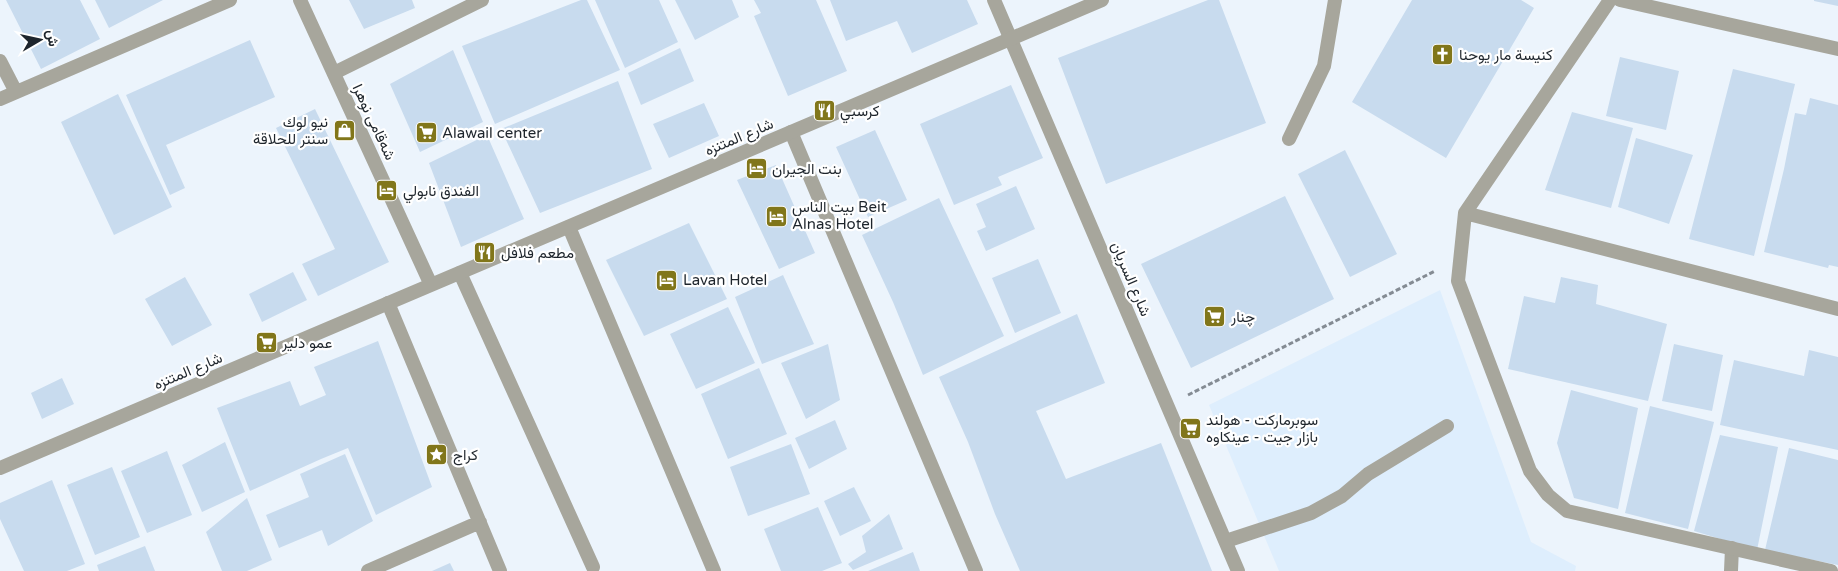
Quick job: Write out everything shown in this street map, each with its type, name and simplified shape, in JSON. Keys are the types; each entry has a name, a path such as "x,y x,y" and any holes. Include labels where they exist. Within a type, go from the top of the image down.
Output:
{"street":[{"path":"0,99 230,0"},
{"name":"شەقامی نوهرا","path":"300,0 431,285"},
{"path":"334,73 372,52 482,0"},
{"name":"شارع السريان","path":"994,0 1238,571"},
{"name":"شارع المتنزه","path":"0,468 1102,0"},
{"path":"1290,139 1324,66 1335,0"},
{"path":"1610,0 1465,213 1458,281 1530,472 1548,495 1567,511 1831,571"},
{"path":"1620,0 1838,49"},
{"path":"0,61 16,92"},
{"path":"791,132 976,571"},
{"path":"1465,213 1838,309"},
{"path":"570,227 714,571"},
{"path":"460,273 593,567"},
{"path":"388,303 500,571"},
{"path":"1226,541 1311,513 1342,496 1368,474 1447,426"},
{"path":"368,571 480,522"},
{"path":"1730,571 1732,548"}],"path":[{"path":"1168,405 1460,258"}],"shaded area":[{"path":"1440,290 1531,542 1576,566 1575,571 1279,571 1209,405"}],"building":[{"path":"6,0 80,0 100,39 41,69"},
{"path":"95,0 163,0 109,28"},
{"path":"349,0 412,0 415,8 364,29"},
{"path":"581,0 587,0 620,70 495,124 462,46"},
{"path":"595,0 659,0 678,42 625,68"},
{"path":"675,0 732,0 739,17 695,40"},
{"path":"754,0 816,0 847,71 788,96 754,16 761,13"},
{"path":"830,0 967,0 978,24 912,53 897,21 846,41"},
{"path":"1208,0 1219,0 1266,123 1106,184 1058,58"},
{"name":"كنيسة مار يوحنا","path":"1412,0 1521,0 1534,8 1446,158 1352,102"},
{"path":"1838,0 1838,6 1814,1"},
{"path":"250,40 275,97 166,145 185,188 170,195 126,95"},
{"path":"680,48 694,81 641,105 628,73"},
{"path":"453,50 483,122 420,152 390,84"},
{"path":"1620,57 1679,71 1666,130 1606,116"},
{"path":"1733,69 1795,84 1754,256 1689,239"},
{"path":"618,81 652,169 540,213 501,129"},
{"path":"1011,85 1043,158 998,177 1002,185 954,205 920,124"},
{"path":"118,94 172,207 114,235 61,122"},
{"path":"1810,98 1838,105 1838,267 1829,265 1828,268 1764,252 1795,113 1806,115"},
{"path":"704,103 719,136 669,158 653,124"},
{"path":"315,109 389,262 318,296 302,264 335,249 276,128"},
{"path":"1572,112 1633,128 1611,208 1545,190"},
{"path":"875,130 907,200 868,217 836,147"},
{"path":"487,135 524,219 461,247 429,163"},
{"path":"1636,138 1693,155 1669,224 1618,207"},
{"path":"1345,150 1397,254 1350,277 1298,174"},
{"name":"بيت الناس Beit Alnas Hotel","path":"776,165 815,253 779,269 737,180"},
{"path":"1016,186 1035,229 986,251 977,231 986,227 976,204"},
{"path":"1285,196 1334,299 1191,368 1141,264"},
{"path":"939,198 1004,336 923,375 893,302 862,235"},
{"name":"Lavan Hotel","path":"689,223 727,299 644,336 606,260"},
{"path":"1038,259 1061,313 1015,333 992,278"},
{"path":"293,272 307,300 262,322 249,294"},
{"path":"783,275 814,344 762,364 735,297"},
{"path":"185,277 212,325 172,346 145,299"},
{"path":"1561,277 1598,285 1596,304 1667,324 1648,401 1508,369 1524,296 1555,303"},
{"path":"728,307 755,363 696,389 670,334"},
{"path":"1077,314 1105,383 1036,411 1066,479 1161,443 1212,571 1020,571 995,514 968,442 939,377"},
{"path":"378,341 432,487 376,515 348,448 250,491 217,408 290,381 300,406 326,395 314,367"},
{"path":"828,344 840,400 806,419 781,363"},
{"path":"1674,344 1723,355 1712,411 1662,401"},
{"path":"1809,350 1838,357 1838,450 1720,425 1734,360 1804,376"},
{"path":"759,368 787,434 728,459 701,394"},
{"path":"62,378 74,404 42,419 31,393"},
{"path":"1571,390 1638,408 1618,509 1574,498 1557,443"},
{"path":"1650,406 1714,422 1688,529 1625,513"},
{"path":"835,420 847,449 809,469 795,438"},
{"path":"1720,435 1778,447 1757,550 1694,531"},
{"path":"225,442 245,492 202,512 182,465"},
{"path":"791,444 810,494 748,516 730,467"},
{"path":"1789,448 1838,460 1838,565 1765,550"},
{"path":"167,451 192,515 147,533 121,471"},
{"path":"345,454 373,521 328,546 322,530 279,548 266,515 309,497 300,474"},
{"path":"112,467 140,537 95,555 67,485"},
{"path":"52,480 85,564 67,571 24,571 0,519 0,503"},
{"path":"854,487 871,521 840,536 824,501"},
{"path":"247,498 272,560 247,571 222,571 206,532"},
{"path":"818,507 842,563 822,571 781,571 764,529"},
{"path":"889,514 903,549 853,570 848,564 866,552 862,536"},
{"path":"145,546 155,571 99,571 97,565"},
{"path":"913,552 920,571 868,571"},
{"path":"450,563 454,571 432,571"}],"place":[{"name":"كنيسة مار يوحنا","path":"1443,55"},
{"name":"كرسبي","path":"824,111"},
{"name":"نيو لوك سنتر للحلاقة","path":"344,131"},
{"name":"Alawail center","path":"426,133"},
{"name":"بنت الجيران","path":"756,169"},
{"name":"الفندق نابولي","path":"387,191"},
{"name":"بيت الناس Beit Alnas Hotel","path":"776,216"},
{"name":"مطعم فلافل","path":"485,253"},
{"name":"Lavan Hotel","path":"667,280"},
{"name":"چنار","path":"1215,317"},
{"name":"عمو دلير","path":"266,343"},
{"name":"سوبرماركت - هولند بازار جيت - عينكاوه","path":"1190,429"},
{"name":"كراج","path":"437,455"}]}
